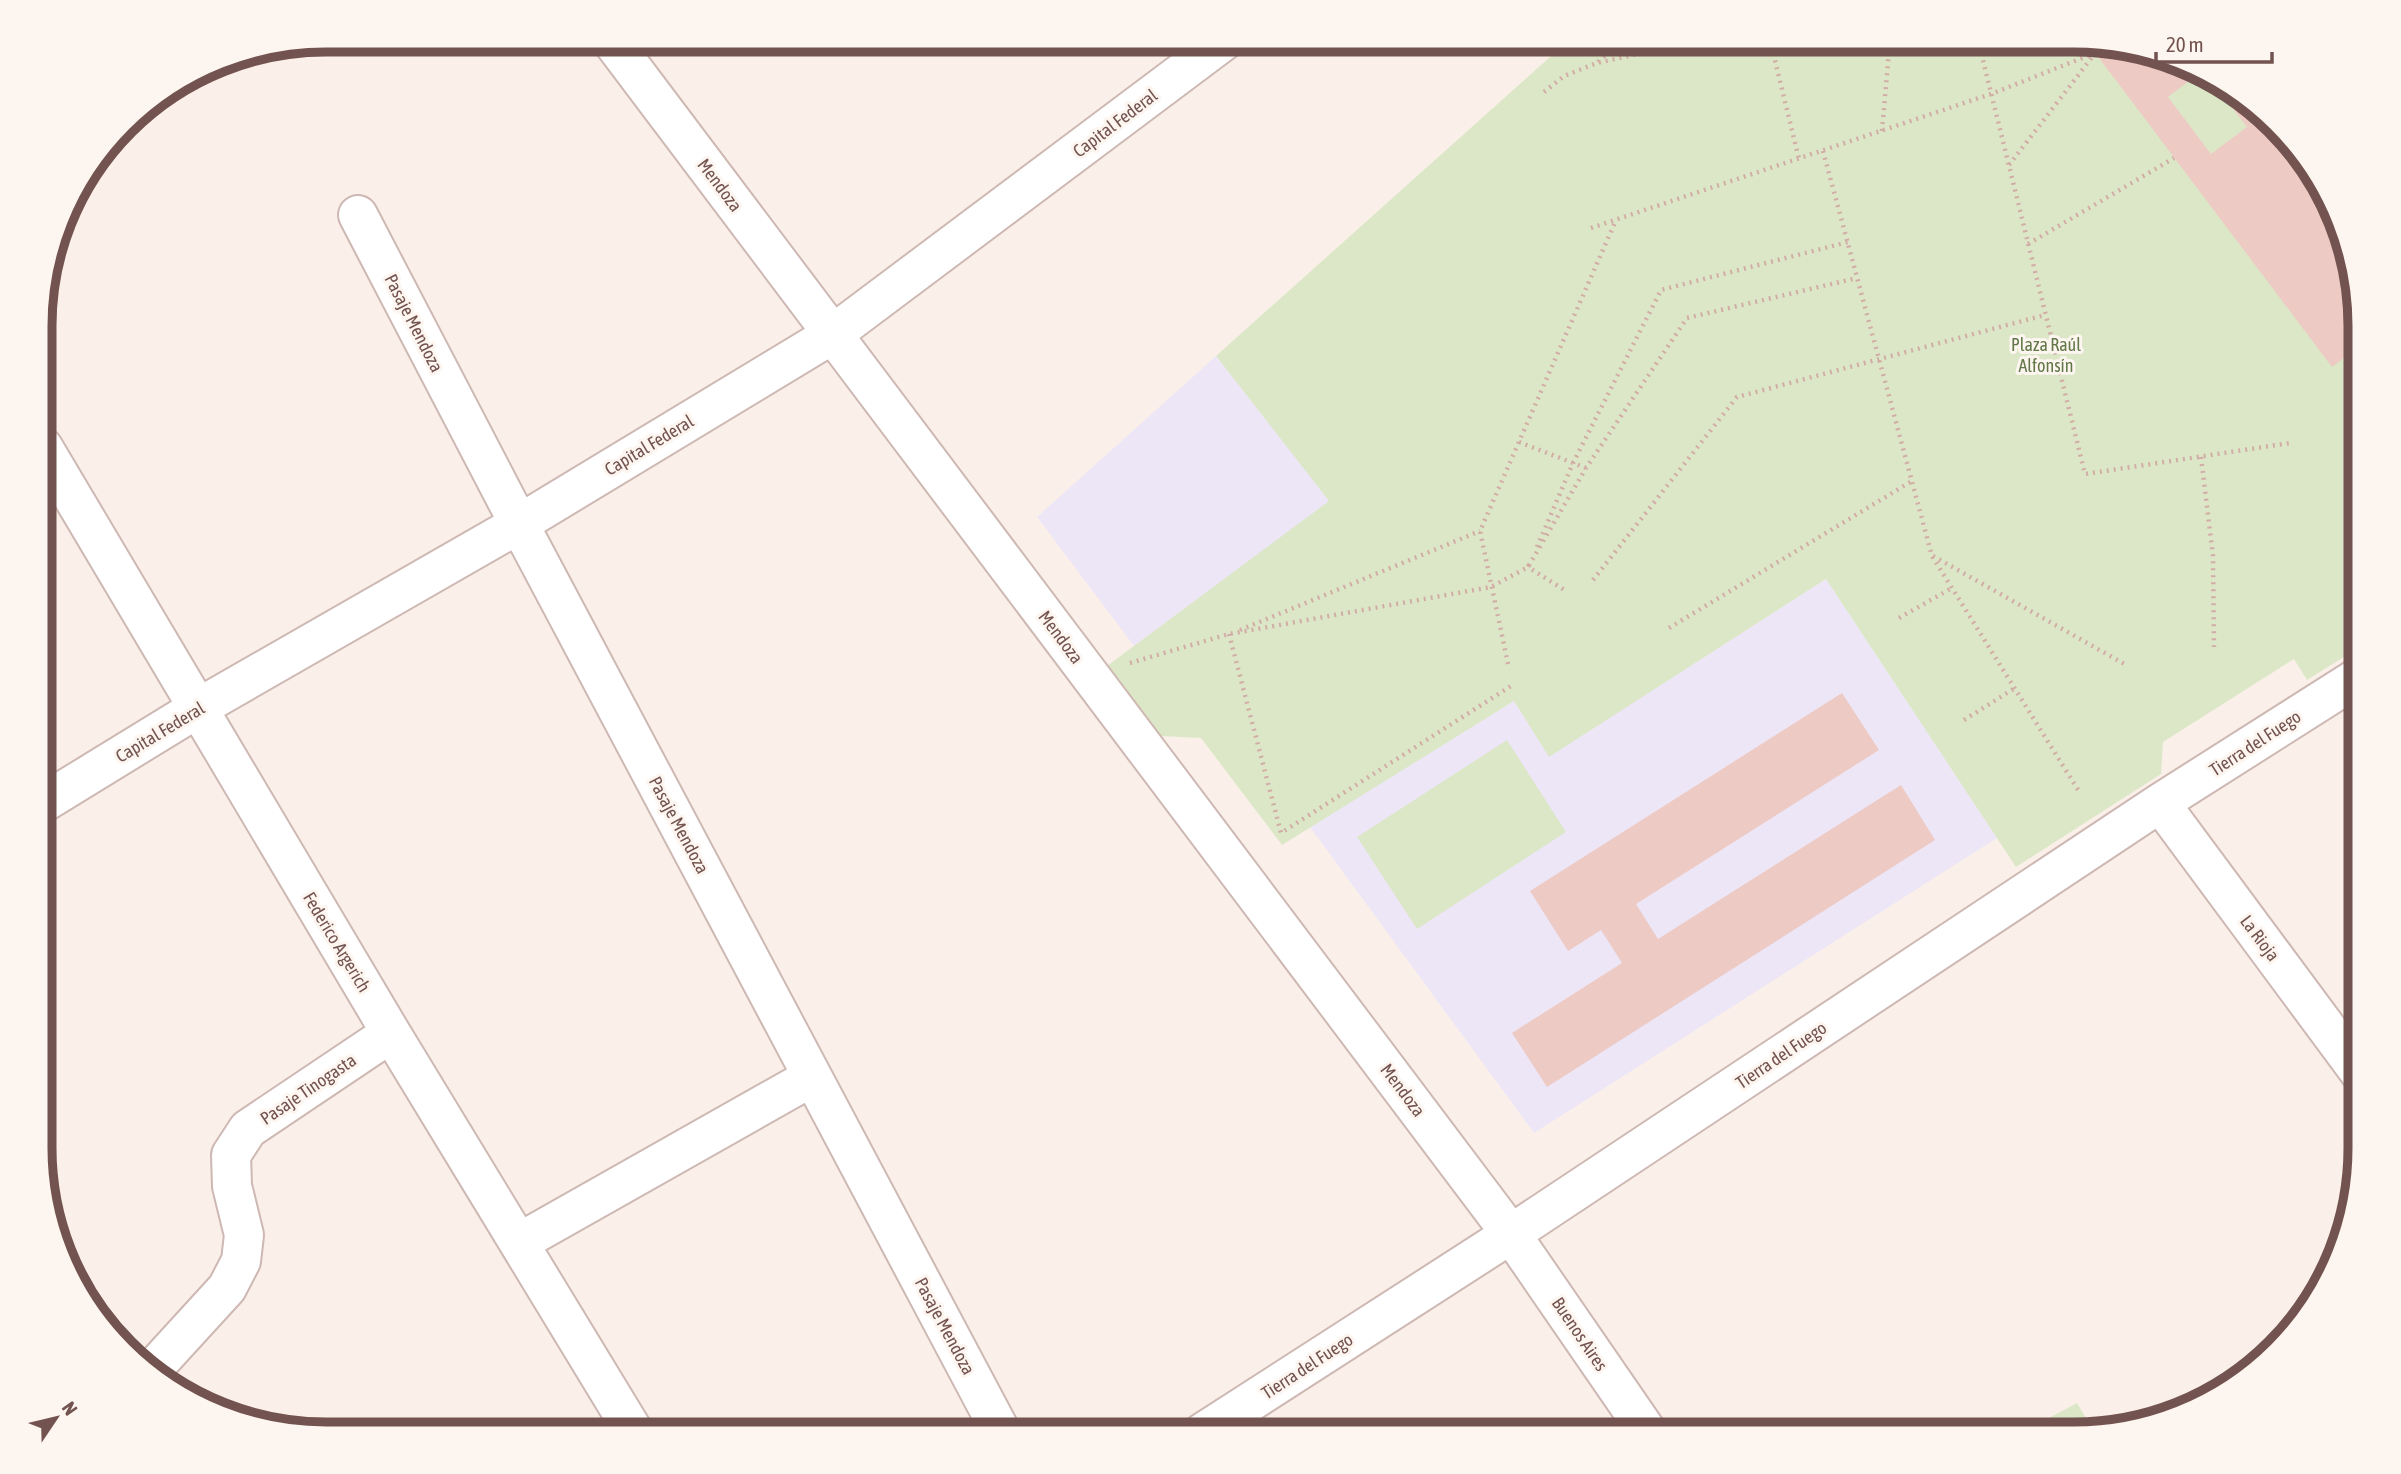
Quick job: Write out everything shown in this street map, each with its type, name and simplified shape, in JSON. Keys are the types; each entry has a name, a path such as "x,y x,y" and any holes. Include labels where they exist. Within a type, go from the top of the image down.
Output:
{"street":[{"name":"Mendoza","path":"620,52 1511,1234"},
{"name":"Capital Federal","path":"52,797 198,708 519,524 833,334 1209,52"},
{"name":"Pasaje Mendoza","path":"358,215 996,1422"},
{"name":"Federico Argerich","path":"52,462 391,1033 628,1422"},
{"name":"Tierra del Fuego","path":"1219,1422 1511,1234 2160,803 2348,684"},
{"name":"La Rioja","path":"2160,803 2348,1057"},
{"name":"Pasaje Tinogasta","path":"158,1363 227,1289 241,1261 244,1235 232,1186 231,1155 248,1129 391,1033"},
{"path":"520,1242 812,1077"},
{"name":"Buenos Aires","path":"1511,1234 1640,1422"}],"path":[{"path":"1597,63 1609,52"},
{"path":"1544,92 1564,76 1597,63 1647,52"},
{"path":"1773,52 1799,159"},
{"path":"1882,131 1889,52"},
{"path":"1981,52 2085,474 2290,443"},
{"path":"2009,166 2095,53"},
{"path":"1591,228 1991,94 2095,53"},
{"path":"1824,151 1932,556 2080,793"},
{"path":"2028,244 2174,158"},
{"path":"1508,664 1480,531 1617,219"},
{"path":"1528,567 1573,463 1661,290 1847,242"},
{"path":"1229,634 1491,587 1528,567 1586,468 1687,318 1857,278"},
{"path":"1592,580 1737,397 2045,315"},
{"path":"1519,442 1586,468"},
{"path":"2201,457 2213,555 2214,647"},
{"path":"1669,628 1912,481"},
{"path":"1128,664 1229,634 1480,531"},
{"path":"1932,556 2128,666"},
{"path":"1528,567 1566,591"},
{"path":"1899,618 1952,587"},
{"path":"1229,634 1281,833 1511,686"},
{"path":"1964,720 2015,688"}],"shaded area":[{"path":"1216,356 1330,501 1134,646 1037,517"},
{"path":"1826,579 1997,838 1534,1133 1310,827 1514,701 1549,756"}],"green space":[{"name":"Plaza Raúl Alfonsín","path":"1556,52 2075,52 2146,62 2179,73 2212,89 2255,120 2281,146 2302,174 2320,205 2334,238 2348,308 2348,654 2307,680 2294,659 2163,742 2161,774 2016,867 1826,579 1549,757 1514,701 1282,845 1201,738 1160,736 1107,666 1329,501 1216,356"},
{"path":"1507,740 1566,832 1417,929 1357,837"},
{"path":"2077,1403 2088,1421 2075,1422 2042,1422"}],"building":[{"path":"2096,53 2146,62 2192,79 2168,97 2211,154 2247,127 2224,97 2255,120 2292,160 2312,189 2328,222 2343,273 2348,308 2348,355 2332,367"},
{"path":"1842,693 1879,750 1636,904 1658,939 1901,785 1935,840 1547,1087 1512,1033 1622,963 1601,930 1568,951 1530,891"}]}
